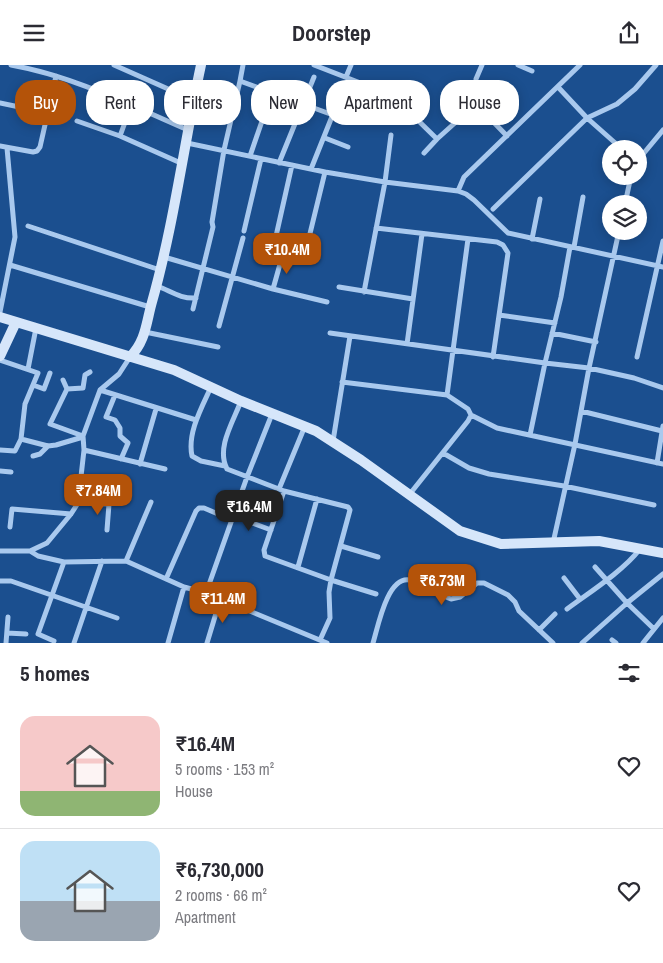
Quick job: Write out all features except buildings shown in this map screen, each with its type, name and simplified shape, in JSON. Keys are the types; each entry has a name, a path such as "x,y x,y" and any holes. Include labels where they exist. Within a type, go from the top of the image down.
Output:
{"street":[{"path":"15,65 42,71 86,86"},
{"path":"114,65 164,87"},
{"path":"198,80 201,65"},
{"path":"240,80 244,65"},
{"path":"314,65 353,80"},
{"path":"346,77 351,65"},
{"path":"476,80 482,65"},
{"path":"518,65 532,71"},
{"path":"458,191 464,177 580,65"},
{"path":"493,209 587,118 617,104 635,89 656,65"},
{"path":"55,80 56,76"},
{"path":"558,87 587,118 612,140"},
{"path":"0,103 15,106"},
{"path":"154,116 188,130"},
{"path":"77,121 120,136 183,164"},
{"path":"0,146 33,152 37,151 40,147 45,125"},
{"path":"120,136 124,125"},
{"path":"0,551 30,551 47,543 78,503 84,450 83,436 100,390 118,374 130,357 139,349 145,332 164,257 189,125"},
{"path":"193,309 213,227 212,222 230,125"},
{"path":"250,156 261,125"},
{"path":"279,163 295,125"},
{"path":"311,169 329,125"},
{"path":"423,125 437,139"},
{"path":"424,153 453,125"},
{"path":"496,125 507,136"},
{"path":"647,149 663,130"},
{"path":"364,292 391,135"},
{"path":"325,137 348,147"},
{"path":"186,143 325,172 384,182 458,191 474,200 508,233 660,266"},
{"path":"0,311 15,237 7,148"},
{"path":"244,231 261,159"},
{"path":"274,245 292,165"},
{"path":"305,254 325,172"},
{"path":"530,435 583,197"},
{"path":"532,239 540,199"},
{"path":"28,226 161,270"},
{"path":"376,228 503,245 508,253 493,357"},
{"path":"503,245 508,233"},
{"path":"407,344 422,234"},
{"path":"219,326 243,238"},
{"path":"447,395 451,351 468,239"},
{"path":"553,543 618,240"},
{"path":"637,357 660,266 663,241"},
{"path":"164,257 273,289 327,302"},
{"path":"273,289 282,257"},
{"path":"10,265 151,307"},
{"path":"157,286 186,299 196,298"},
{"path":"340,287 413,299"},
{"path":"499,315 555,323"},
{"path":"0,317 174,370 241,401 316,431 361,460 452,527 471,535 501,544 600,541 663,553"},
{"path":"0,356 16,322"},
{"path":"28,369 36,328"},
{"path":"145,332 218,347"},
{"path":"330,333 493,357 589,368 634,378 663,388"},
{"path":"552,333 596,342"},
{"path":"333,441 350,336"},
{"path":"0,360 38,373 25,404 21,439 15,451 0,450"},
{"path":"67,389 83,388 85,375 90,372"},
{"path":"33,385 44,389 50,373"},
{"path":"64,380 67,389 50,424 83,436"},
{"path":"342,382 447,395 468,409 471,415 497,428 660,463 662,428 581,411"},
{"path":"211,387 196,421 190,448 192,456 201,461 225,466"},
{"path":"100,390 196,421"},
{"path":"115,395 106,417 115,420 120,428 120,436 128,443 121,459"},
{"path":"241,401 223,448 223,461 226,469 282,490 348,507 350,510 331,580 329,592 330,618 320,640"},
{"path":"140,464 156,409"},
{"path":"206,593 246,477 272,414"},
{"path":"409,495 471,415"},
{"path":"305,426 282,490 264,550 265,556 376,594"},
{"path":"21,439 48,446 83,436"},
{"path":"33,456 40,454 48,446"},
{"path":"84,450 165,469"},
{"path":"442,453 469,468 489,474 564,486 654,505"},
{"path":"0,471 10,472"},
{"path":"79,489 104,492 119,485"},
{"path":"298,567 317,499"},
{"path":"126,561 151,502"},
{"path":"78,503 108,504 107,530"},
{"path":"166,579 199,508 271,530"},
{"path":"10,527 12,509 71,514"},
{"path":"341,546 378,557"},
{"path":"568,609 632,559 640,549"},
{"path":"30,551 38,556 64,562 126,561 184,587 206,593 327,643"},
{"path":"74,643 102,561"},
{"path":"54,641 38,634 64,562"},
{"path":"595,567 627,603 654,629"},
{"path":"582,643 663,574"},
{"path":"564,578 580,599"},
{"path":"373,643 388,597 395,583 408,579 451,599 460,597 477,583 484,583 508,595 515,602 519,611 553,643"},
{"path":"0,581 11,581 117,617"},
{"path":"168,643 184,587"},
{"path":"207,643 220,600"},
{"path":"539,630 555,614"},
{"path":"6,643 8,617"},
{"path":"643,643 663,618"},
{"path":"7,633 26,634"}]}
